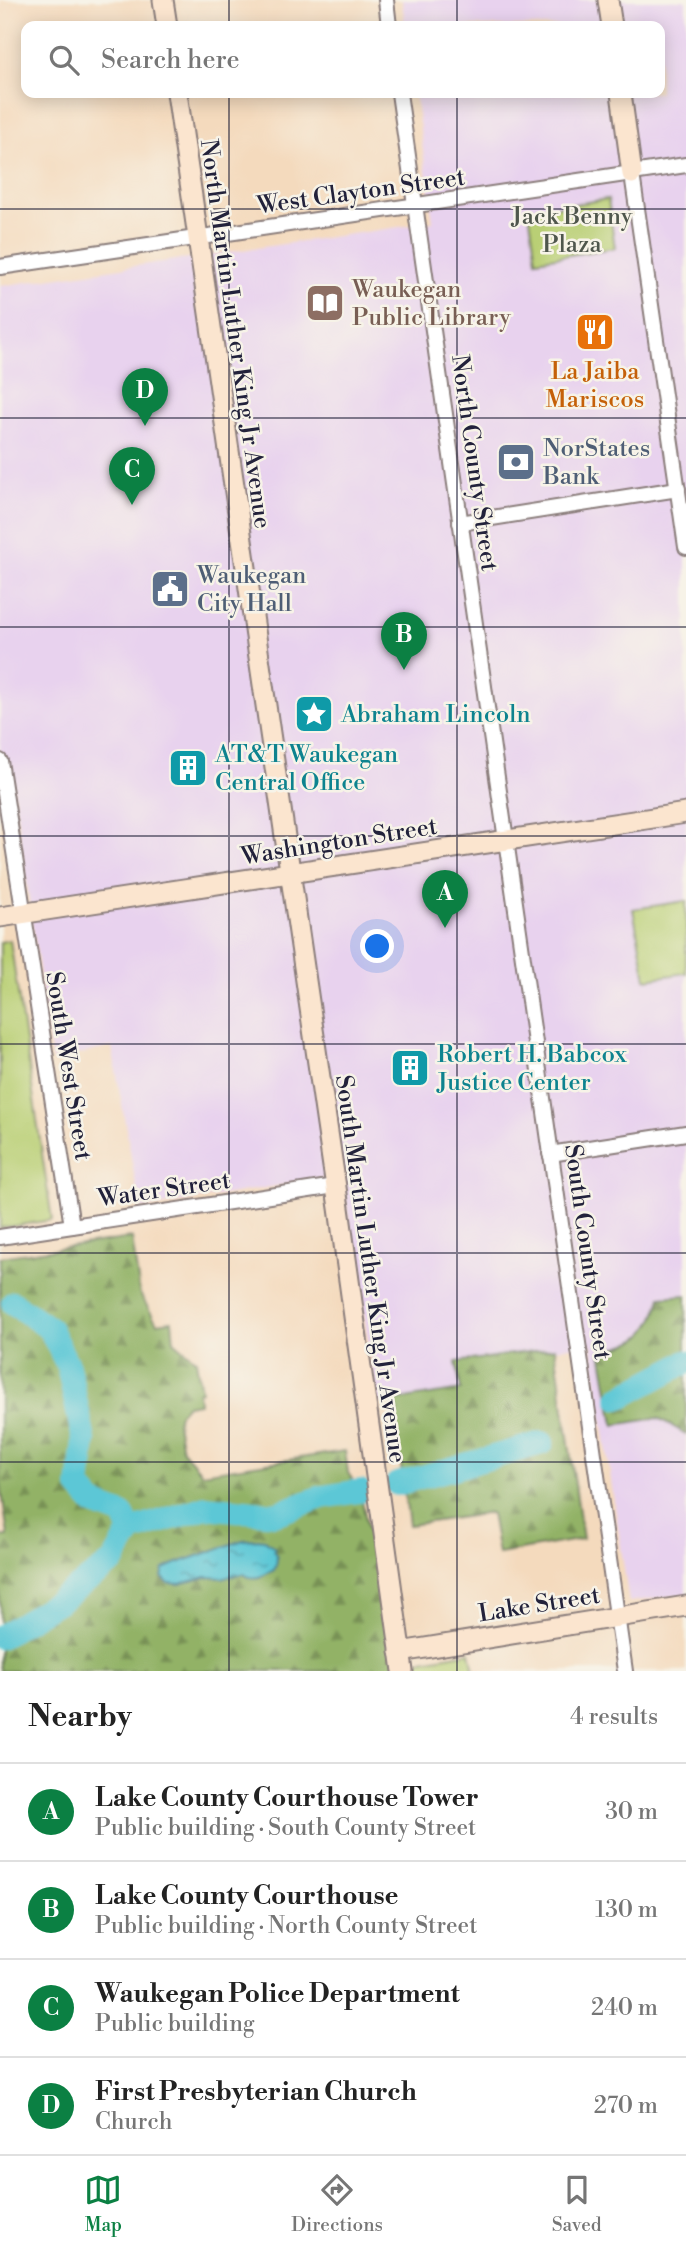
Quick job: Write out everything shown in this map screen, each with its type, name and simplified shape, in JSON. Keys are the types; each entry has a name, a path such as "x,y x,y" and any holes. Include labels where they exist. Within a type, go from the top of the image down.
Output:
{"street":[{"path":"163,0 166,21"},
{"path":"386,0 388,21"},
{"path":"608,0 611,21"},
{"name":"North Martin Luther King Jr Avenue","path":"178,98 290,874"},
{"name":"North County Street","path":"400,98 507,840"},
{"path":"622,98 686,547"},
{"name":"West Clayton Street","path":"0,267 686,165"},
{"path":"460,523 678,489"},
{"name":"South West Street","path":"0,761 72,1226"},
{"name":"Washington Street","path":"0,917 686,813"},
{"name":"South County Street","path":"507,840 625,1671"},
{"name":"South Martin Luther King Jr Avenue","path":"290,874 401,1661"},
{"path":"550,1154 686,1133"},
{"name":"Water Street","path":"0,1237 335,1186"},
{"name":"Lake Street","path":"401,1661 686,1606"}],"shaded area":[{"path":"402,0 686,0 686,1594 629,1602 591,1344 457,1362 461,1390 378,1403 342,1175 140,1209 112,1047 52,1060 11,773 0,775 0,286 433,222 416,98 665,98 665,21 404,21"}],"green space":[{"name":"Jack Benny Plaza","path":"608,199 615,248 536,260 529,211"},
{"path":"686,901 686,973 646,979 633,909"},
{"path":"10,940 52,1220 0,1228 0,942"},
{"path":"132,1238 140,1294 157,1323 172,1321 174,1341 196,1360 201,1391 198,1392 199,1403 187,1405 179,1414 177,1423 182,1450 202,1473 345,1451 348,1473 360,1491 397,1671 0,1671 0,1537 8,1536 0,1478 0,1257"},
{"path":"686,1295 686,1434 658,1418 614,1425 601,1351 625,1345 642,1336 653,1320 661,1297"},
{"path":"555,1348 583,1539 498,1554 491,1513 409,1525 392,1401 461,1390 456,1362"},
{"path":"470,1652 474,1671 418,1671 416,1661"}],"water":[{"path":"243,1540 265,1540 275,1548 273,1551 277,1557 274,1570 263,1576 255,1578 244,1574 221,1578 206,1577 180,1584 168,1583 162,1577 164,1569 175,1564"}],"waterway":[{"path":"13,1303 50,1329 68,1366 84,1440 79,1487 94,1504 123,1515 131,1531"},
{"path":"619,1398 686,1362"},
{"path":"397,1484 542,1443"},
{"path":"0,1637 59,1601 113,1562 131,1531 206,1507 275,1514 322,1497 360,1491"}],"place":[{"name":"Waukegan Public Library","path":"325,303"},
{"name":"La Jaiba Mariscos","path":"595,332"},
{"name":"First Presbyterian Church","path":"145,426"},
{"name":"NorStates Bank","path":"516,462"},
{"name":"Waukegan Police Department","path":"132,505"},
{"name":"Waukegan City Hall","path":"170,589"},
{"name":"Lake County Courthouse","path":"404,670"},
{"name":"Abraham Lincoln","path":"314,714"},
{"name":"AT&T Waukegan Central Office","path":"188,768"},
{"name":"Lake County Courthouse Tower","path":"445,928"},
{"name":"Robert H. Babcox Justice Center","path":"410,1068"}]}
